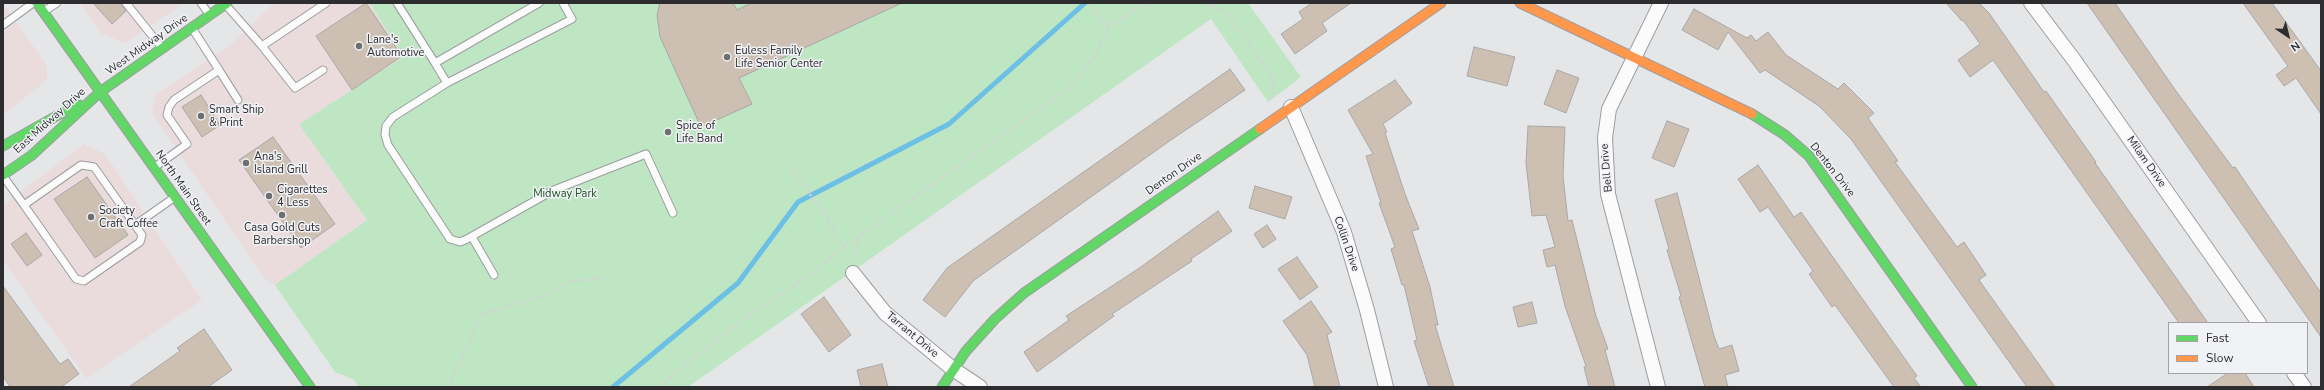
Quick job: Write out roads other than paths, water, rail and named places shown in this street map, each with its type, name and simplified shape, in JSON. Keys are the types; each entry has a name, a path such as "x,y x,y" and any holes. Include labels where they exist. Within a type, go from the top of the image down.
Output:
{"street":[{"name":"North Main Street","path":"37,3 310,387"},
{"name":"Denton Drive","path":"942,387 966,350 995,319 1024,293 1441,3"},
{"name":"Denton Drive","path":"1520,3 1760,118 1785,135 1809,156 1972,387"},
{"name":"Bell Drive","path":"1658,387 1608,194 1605,138 1609,109 1661,3"},
{"name":"Milam Drive","path":"2031,3 2074,60 2258,322"},
{"name":"West Midway Drive","path":"100,92 226,4"},
{"name":"East Midway Drive","path":"3,146 49,119 100,92"},
{"name":"East Midway Drive","path":"3,176 32,155 100,92"},
{"name":"Collin Drive","path":"1291,106 1344,232 1367,310 1386,387"},
{"name":"Tarrant Drive","path":"853,273 885,312 953,369 980,387"},
{"path":"2295,374 2304,387"}],"lane":[{"path":"3,25 33,3"},
{"path":"43,12 57,3"},
{"path":"126,3 163,48"},
{"path":"201,3 210,15"},
{"path":"262,46 326,3"},
{"path":"397,3 447,83"},
{"path":"435,63 539,3"},
{"path":"563,3 572,19 447,83 393,117 386,126 385,135 388,145 450,239 460,242 472,237 554,190 646,154 673,213"},
{"path":"226,4 295,88 322,70"},
{"path":"192,28 238,100"},
{"path":"154,167 187,144 167,115 169,107 174,100 219,70"},
{"path":"3,176 76,279 84,281 140,242 142,235 94,167 81,165 24,205"},
{"path":"135,225 175,197"},
{"path":"472,237 494,274"}],"waterway":[{"path":"613,387 738,283 798,202 949,124 1085,3"}],"place":[{"name":"Lane's Automotive","path":"359,46"},
{"name":"Euless Family Life Senior Center","path":"727,57"},
{"name":"Smart Ship & Print","path":"201,116"},
{"name":"Spice of Life Band","path":"668,132"},
{"name":"Ana's Island Grill","path":"246,163"},
{"name":"Cigarettes 4 Less","path":"269,196"},
{"name":"Casa Gold Cuts Barbershop","path":"282,215"},
{"name":"Society Craft Coffee","path":"91,217"}],"park label":[{"name":"Midway Park","path":"565,194"}]}
